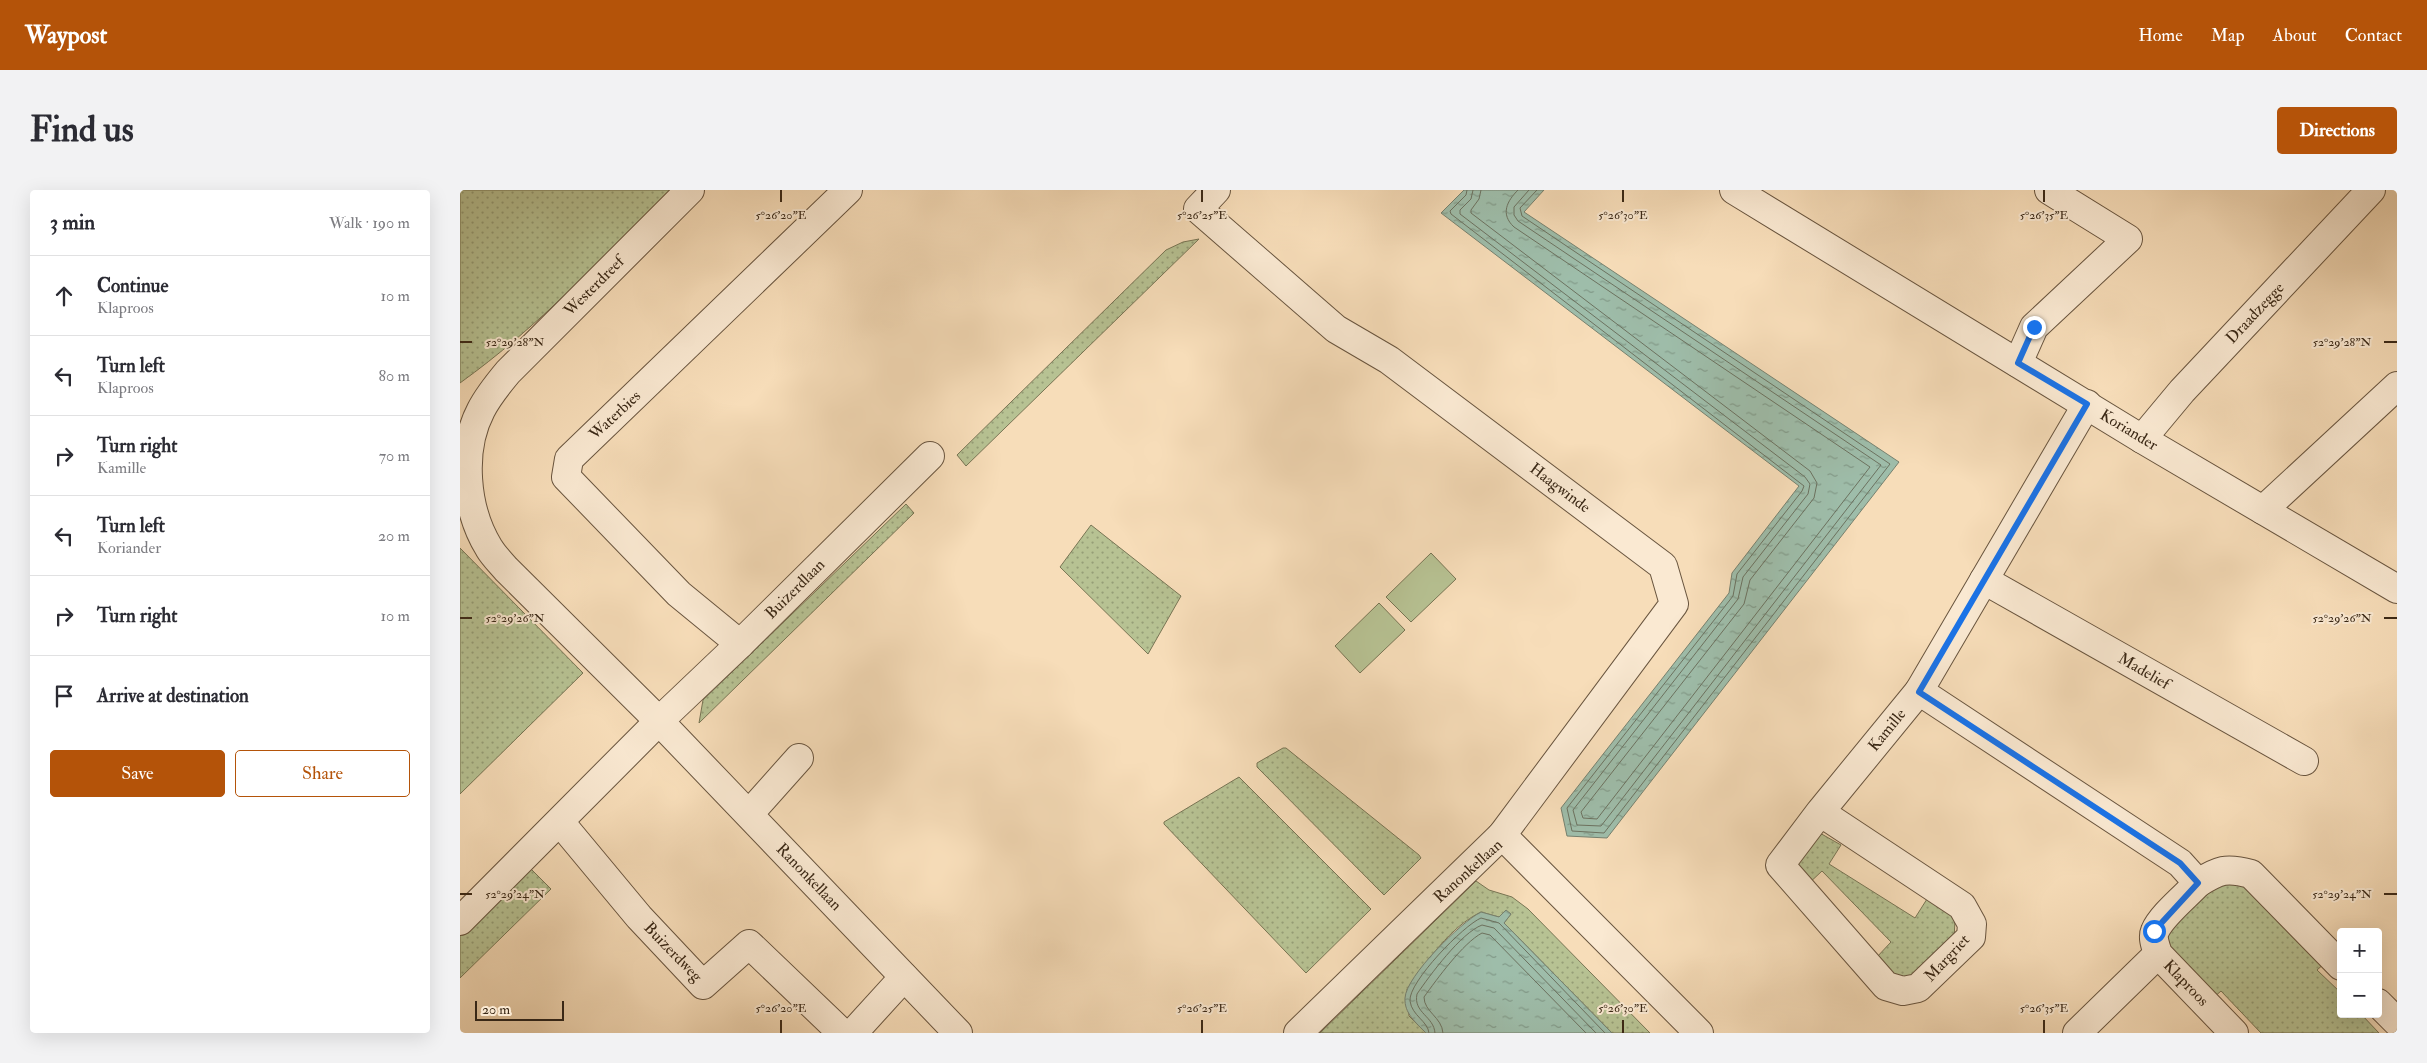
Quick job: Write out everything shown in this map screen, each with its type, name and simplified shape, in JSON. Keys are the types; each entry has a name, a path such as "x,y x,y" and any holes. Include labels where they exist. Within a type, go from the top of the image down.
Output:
{"street":[{"name":"Westerdreef","path":"660,721 506,569 488,548 474,510 468,486 468,457 472,432 481,410 508,372 690,190"},
{"name":"Waterbies","path":"740,644 679,594 566,477 569,459 848,190"},
{"path":"2018,363 2034,327 2128,239 2049,190"},
{"name":"Draadzegge","path":"2142,439 2182,391 2371,190"},
{"name":"Koriander","path":"1744,193 2142,439 2397,589"},
{"name":"Haagwinde","path":"1207,200 1336,328 1389,360 1663,566 1674,604 1502,835"},
{"path":"2263,510 2396,388"},
{"name":"Kamille","path":"1780,865 1820,812 1919,692 2087,404"},
{"name":"Buizerdlaan","path":"660,721 930,456"},
{"name":"Madelief","path":"1984,580 2304,762"},
{"path":"1919,692 2180,863 2198,883"},
{"name":"Ranonkellaan","path":"660,721 958,1033"},
{"path":"460,922 660,721"},
{"path":"749,814 799,758"},
{"name":"Margriet","path":"1780,865 1886,986 1903,991 1918,988 1971,937 1972,924 1962,906 1820,812"},
{"name":"Buizerdweg","path":"560,822 639,917 703,985 750,944 842,1033"},
{"name":"Ranonkellaan","path":"1298,1033 1502,835 1699,1033"},
{"name":"Klaproos","path":"2234,1033 2158,954 2154,943 2154,931 2198,883 2219,871 2235,869 2251,874 2337,962"},
{"path":"2077,1033 2158,954"},
{"path":"853,1033 904,978"},
{"path":"2382,1008 2397,1022"}],"shaded area":[{"path":"460,190 672,190 596,266 543,315 460,383"},
{"path":"1199,239 966,466 957,455 1166,250 1183,242"},
{"path":"906,504 914,513 699,723 703,700"},
{"path":"1091,525 1181,596 1148,654 1060,567"},
{"path":"460,548 583,673 460,794"},
{"path":"1431,553 1456,579 1411,622 1386,597"},
{"path":"1379,603 1405,630 1360,673 1335,646"},
{"path":"1286,748 1419,855 1421,858 1384,895 1257,767 1257,763"},
{"path":"1239,777 1371,909 1306,973 1164,824 1164,822"},
{"path":"1818,832 1841,845 1829,864 1915,918 1927,899 1947,910 1955,920 1954,939 1920,973 1905,977 1891,973 1876,958 1891,942 1822,871 1806,886 1792,867"},
{"path":"530,868 551,889 460,978 460,936"},
{"path":"1476,881 1489,890 1512,897 1528,909 1650,1033 1612,1033 1504,923 1511,914 1506,911 1499,917 1481,912 1459,926 1440,946 1407,989 1409,1016 1426,1033 1320,1033"},
{"path":"2243,882 2325,963 2317,970 2337,989 2337,1018 2365,1018 2379,1033 2261,1033 2221,991 2213,998 2172,957 2168,933 2172,925 2216,884"}],"water":[{"path":"1464,190 1544,190 1524,212 1899,462 1607,838 1567,836 1561,808 1729,593 1732,573 1799,486 1441,213"},
{"path":"1506,910 1511,914 1504,923 1612,1033 1426,1033 1415,1021 1406,1008 1405,998 1414,977 1424,964 1448,938 1481,912 1499,917"}],"route":[{"path":"2034,327 2018,363 2087,404 1919,692 2180,863 2198,883 2161,921 2154,931"}]}
